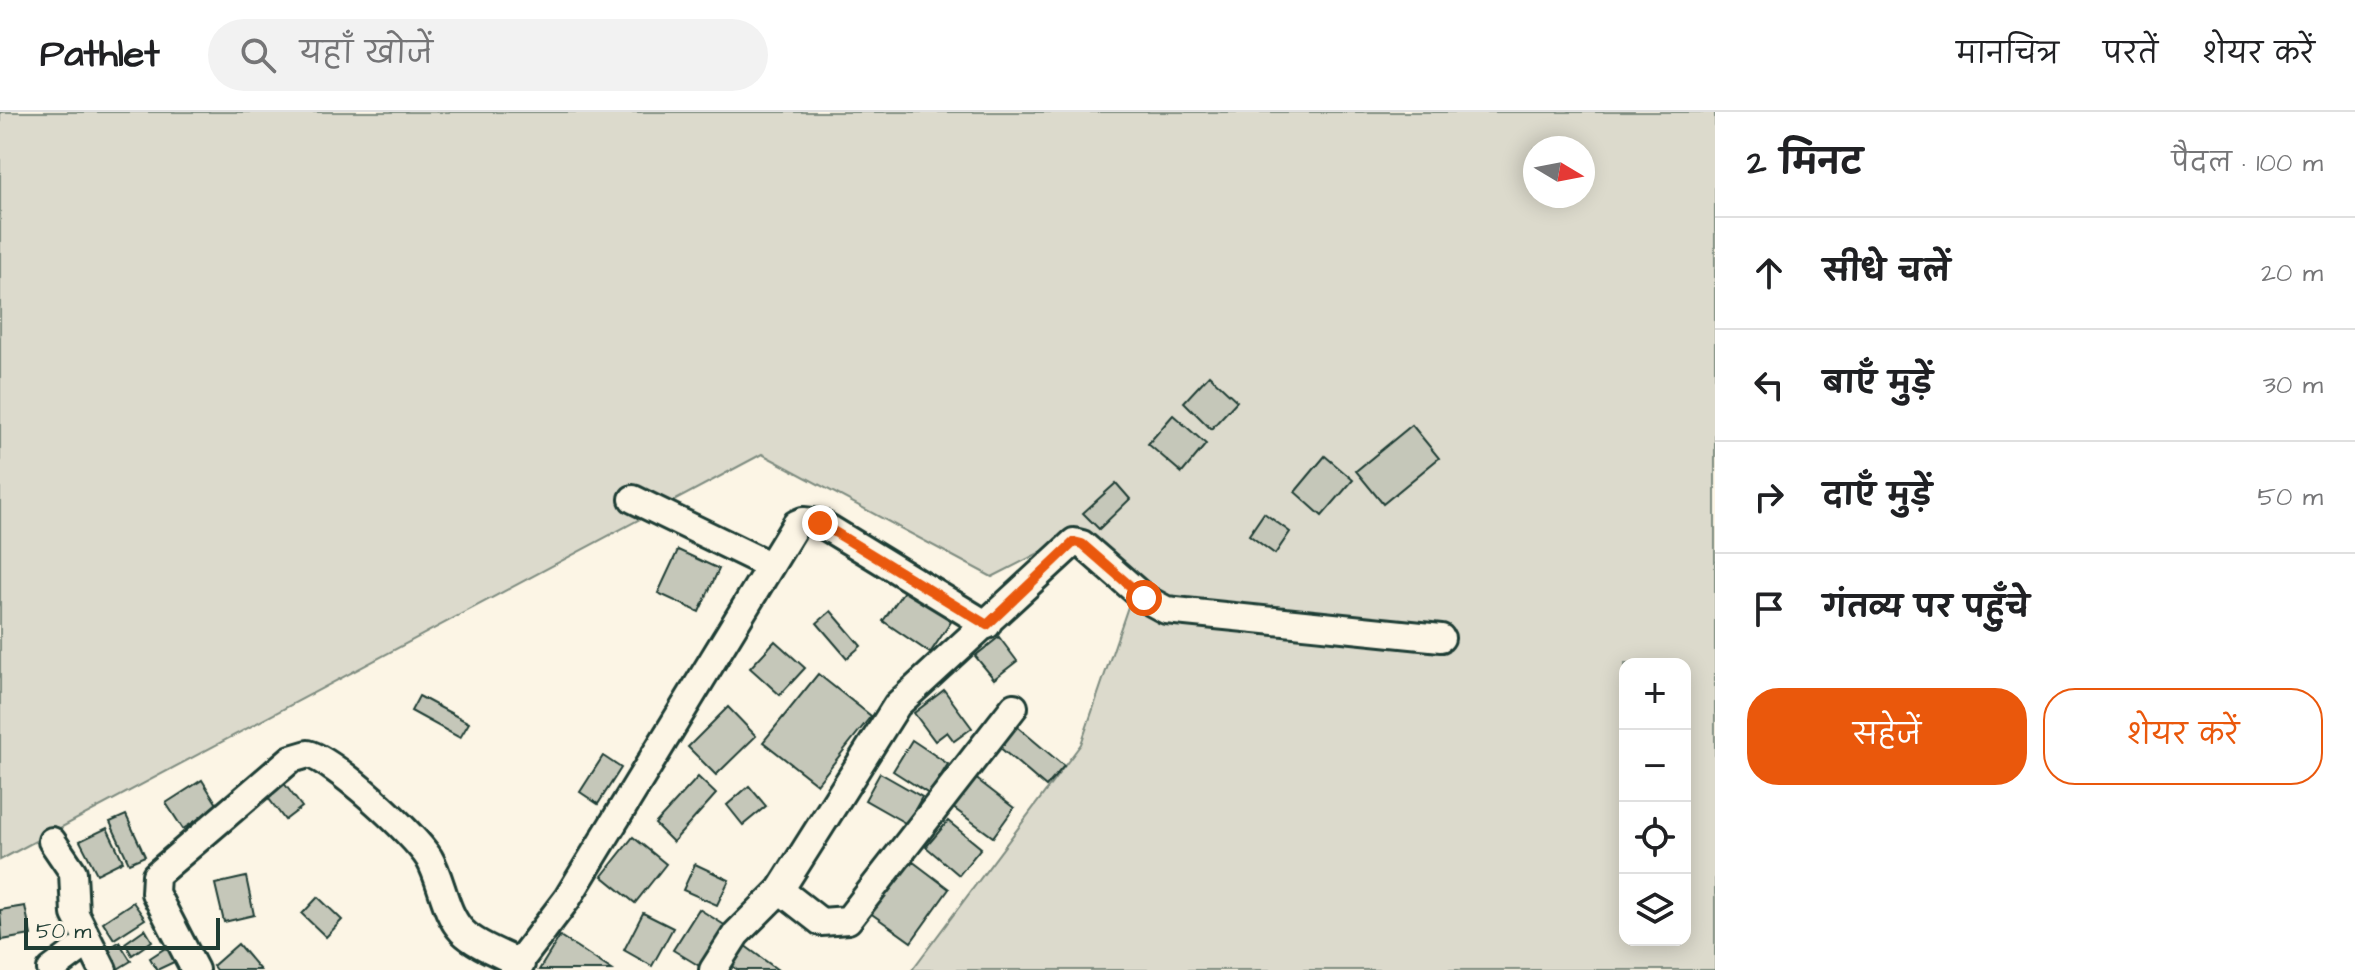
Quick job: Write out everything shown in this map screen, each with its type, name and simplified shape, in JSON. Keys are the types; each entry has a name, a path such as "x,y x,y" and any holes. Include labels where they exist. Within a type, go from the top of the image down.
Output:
{"street":[{"path":"633,499 769,565"},
{"path":"195,970 155,893 156,875 291,759 308,754 331,766 418,842 436,872 460,929 517,967 567,899 796,524 803,521 820,523 987,625"},
{"path":"713,970 736,934 780,890 897,705 987,625 1070,544 1078,542 1144,598 1166,610 1441,638"},
{"path":"780,890 821,922 848,920 1014,707"},
{"path":"52,841 73,872 75,914 103,970"},
{"path":"51,970 87,943"}],"shaded area":[{"path":"0,112 1715,112 1715,970 912,970 1081,744 1134,589 1066,539 992,577 762,454 0,860"}],"building":[{"path":"1209,375 1237,401 1211,429 1184,402"},
{"path":"1173,415 1206,444 1182,473 1148,444"},
{"path":"1412,425 1439,458 1383,504 1356,471"},
{"path":"1325,456 1353,480 1322,516 1295,492"},
{"path":"1116,483 1130,499 1099,529 1083,513"},
{"path":"1264,513 1290,532 1275,554 1249,535"},
{"path":"678,550 719,569 699,612 658,593"},
{"path":"911,581 957,613 930,653 883,621"},
{"path":"831,611 861,646 847,658 817,623"},
{"path":"999,637 1017,661 994,679 975,656"},
{"path":"775,641 805,668 780,695 750,668"},
{"path":"818,674 871,716 817,784 763,742"},
{"path":"944,690 972,728 954,741 947,732 935,741 914,713"},
{"path":"419,696 469,723 460,738 411,711"},
{"path":"728,707 756,736 716,775 688,747"},
{"path":"1014,724 1064,766 1046,787 997,745"},
{"path":"912,740 948,764 929,794 893,771"},
{"path":"603,756 621,768 598,804 580,792"},
{"path":"880,773 922,797 907,824 865,800"},
{"path":"698,777 716,794 673,842 655,824"},
{"path":"974,777 1014,808 993,837 952,807"},
{"path":"280,778 302,807 285,820 263,791"},
{"path":"202,780 218,806 183,829 166,803"},
{"path":"749,786 766,806 743,825 727,805"},
{"path":"126,815 145,856 129,863 110,822"},
{"path":"948,821 981,848 959,875 926,847"},
{"path":"107,828 123,861 97,874 80,841"},
{"path":"633,837 666,864 635,903 602,876"},
{"path":"908,858 949,889 911,942 869,912"},
{"path":"695,864 729,880 717,905 683,890"},
{"path":"246,877 254,915 224,922 215,884"},
{"path":"318,897 342,920 326,937 302,914"},
{"path":"133,902 145,919 114,939 103,922"},
{"path":"25,906 31,935 2,940 0,910"},
{"path":"699,909 726,926 701,967 673,950"},
{"path":"643,913 673,928 652,966 624,950"},
{"path":"145,929 152,941 132,955 125,943"},
{"path":"560,936 612,970 539,970"},
{"path":"737,940 778,970 738,970 724,960"},
{"path":"119,942 131,961 116,970 107,970 98,956"},
{"path":"238,944 260,970 216,970 213,966"},
{"path":"167,947 176,961 157,970 150,958"}],"route":[{"path":"820,523 987,625 1074,542 1082,544 1144,598"}]}
